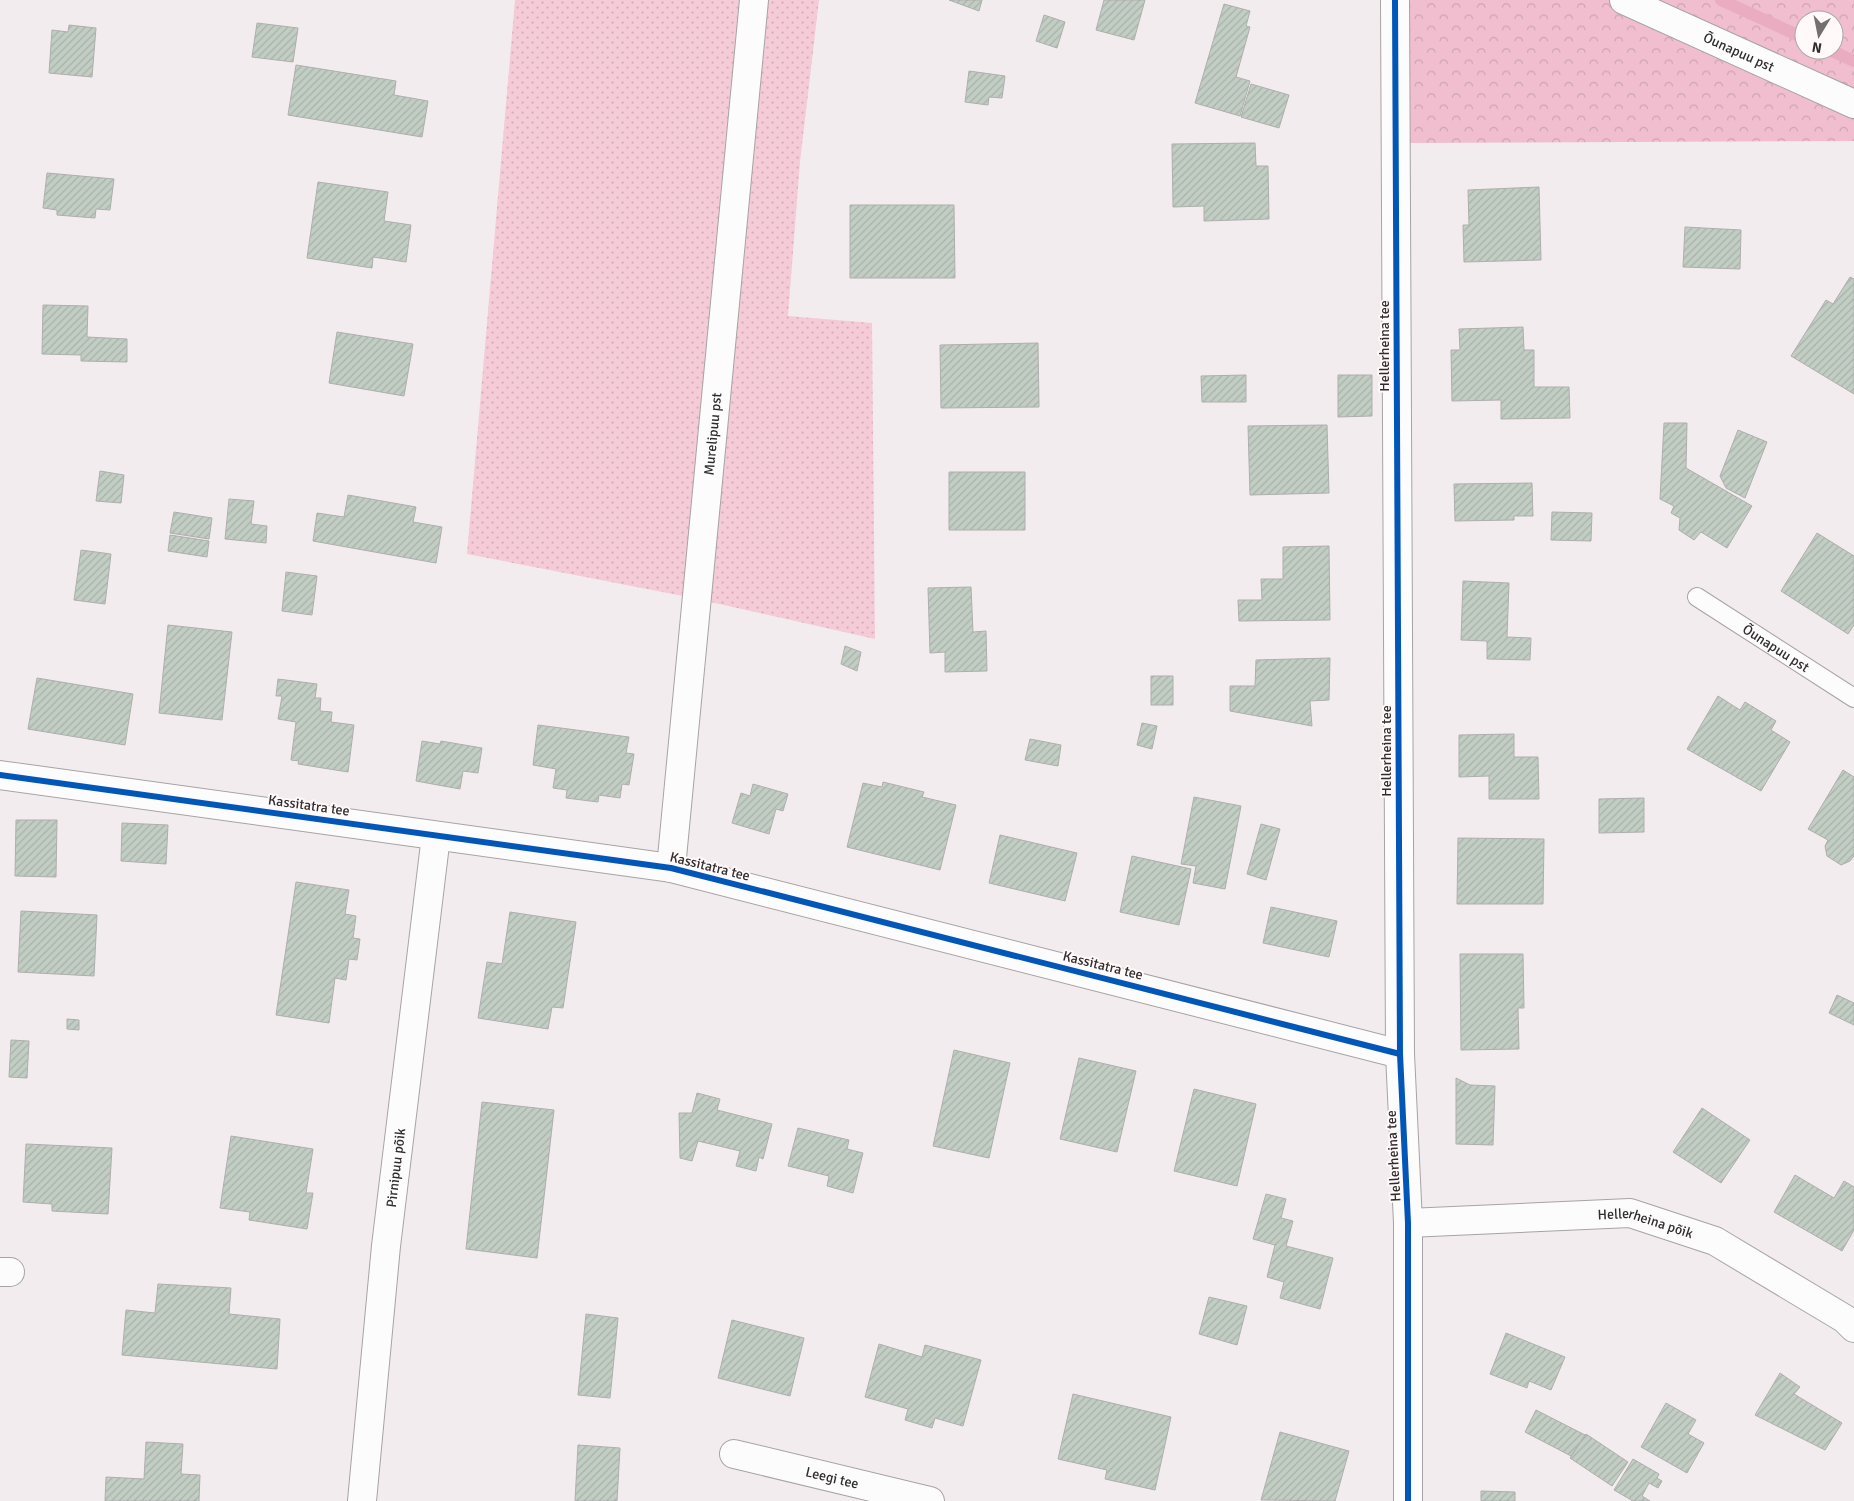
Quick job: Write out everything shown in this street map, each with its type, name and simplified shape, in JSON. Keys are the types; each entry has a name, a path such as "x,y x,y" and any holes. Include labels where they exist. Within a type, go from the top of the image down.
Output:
{"street":[{"name":"Murelipuu pst","path":"671,868 754,0"},
{"name":"Hellerheina tee","path":"1395,0 1400,1054 1408,1223 1408,1501"},
{"name":"Õunapuu pst","path":"1624,0 1697,31 1854,104"},
{"name":"Kassitatra tee","path":"0,775 671,868 1400,1054"},
{"name":"Pirnipuu põik","path":"362,1501 386,1246 436,836"},
{"name":"Hellerheina põik","path":"1408,1223 1630,1213 1716,1241 1845,1319 1854,1328"},
{"name":"Leegi tee","path":"734,1454 930,1501"}],"lane":[{"name":"Õunapuu pst","path":"1697,597 1854,698"}],"green space":[{"path":"1409,0 1854,0 1854,141 1406,143"}],"shaded area":[{"path":"515,0 819,0 800,162 788,316 872,323 875,639 688,597 467,554"}],"building":[{"path":"949,0 982,0 979,11"},
{"path":"1104,0 1145,0 1134,40 1096,30"},
{"path":"1224,4 1250,11 1246,26 1250,27 1236,77 1250,81 1240,116 1195,103"},
{"path":"1044,15 1065,22 1057,48 1036,41"},
{"path":"257,23 298,28 293,62 252,57"},
{"path":"69,25 96,28 92,77 49,73 52,30 68,32"},
{"path":"296,65 396,81 394,95 428,101 422,137 288,115"},
{"path":"969,71 1005,76 1002,98 989,97 988,105 965,102"},
{"path":"1251,84 1289,95 1279,128 1241,117"},
{"path":"1255,143 1256,166 1268,166 1269,219 1204,221 1204,206 1173,207 1172,144"},
{"path":"47,173 114,179 110,210 96,209 95,218 57,215 57,210 43,208"},
{"path":"318,182 388,192 384,221 411,225 406,262 373,257 372,268 307,258"},
{"path":"1539,187 1541,260 1464,262 1463,225 1469,225 1468,190"},
{"path":"850,205 954,205 955,278 850,278"},
{"path":"1685,227 1741,230 1740,269 1683,267"},
{"path":"1850,277 1854,279 1854,394 1791,356 1826,300 1833,304"},
{"path":"43,305 88,306 87,337 127,339 127,362 81,361 81,355 42,354"},
{"path":"1523,327 1524,350 1534,350 1534,387 1569,387 1570,418 1501,419 1501,400 1452,401 1451,350 1460,350 1459,329"},
{"path":"337,332 413,344 404,396 329,383"},
{"path":"1038,343 1039,407 941,408 940,345"},
{"path":"1246,375 1246,402 1202,402 1201,376"},
{"path":"1338,375 1372,375 1372,416 1338,417"},
{"path":"1664,423 1687,423 1686,468 1752,506 1727,548 1701,532 1694,540 1679,530 1680,518 1671,513 1674,506 1660,499"},
{"path":"1327,425 1329,493 1250,495 1248,426"},
{"path":"1738,430 1767,442 1745,498 1726,488 1720,476"},
{"path":"100,471 124,475 121,503 96,501"},
{"path":"949,472 1025,472 1025,530 949,530"},
{"path":"1532,483 1533,516 1514,516 1514,520 1455,521 1454,484"},
{"path":"348,495 416,507 413,522 442,527 436,563 313,541 317,513 344,517"},
{"path":"229,499 254,501 251,524 267,526 266,543 225,539"},
{"path":"174,512 212,518 209,539 170,533"},
{"path":"1552,512 1592,513 1591,541 1551,540"},
{"path":"1817,533 1854,556 1854,625 1848,634 1781,591"},
{"path":"170,535 209,541 207,557 168,551"},
{"path":"1329,546 1330,620 1239,621 1238,600 1262,600 1261,579 1283,579 1283,547"},
{"path":"81,550 111,554 105,604 74,600"},
{"path":"286,572 317,576 312,615 282,611"},
{"path":"1463,581 1509,583 1507,637 1531,638 1530,660 1487,659 1487,641 1461,640"},
{"path":"971,587 973,632 986,631 987,671 945,672 945,652 930,653 928,588"},
{"path":"168,625 232,632 222,720 159,713"},
{"path":"845,646 861,652 857,671 841,664"},
{"path":"1330,658 1329,700 1310,701 1312,726 1230,711 1230,686 1255,686 1256,660"},
{"path":"1151,676 1173,676 1173,705 1151,705"},
{"path":"37,678 133,694 125,745 28,729"},
{"path":"278,679 317,684 315,698 321,698 320,711 332,712 331,722 354,725 348,772 298,764 299,761 291,760 296,722 278,719 282,696 276,696"},
{"path":"1718,696 1740,710 1745,702 1776,721 1771,730 1790,742 1761,791 1687,749"},
{"path":"1142,723 1157,726 1152,749 1137,745"},
{"path":"538,725 629,737 626,753 634,754 629,785 622,784 620,798 599,795 598,802 566,798 567,790 553,788 556,769 533,765"},
{"path":"1514,734 1514,757 1538,757 1539,799 1489,799 1489,776 1459,777 1459,735"},
{"path":"1030,739 1061,745 1058,766 1025,760"},
{"path":"422,741 440,744 441,741 482,748 478,773 463,771 460,789 416,781"},
{"path":"1843,770 1854,777 1854,856 1850,861 1841,865 1827,856 1825,846 1828,840 1808,829"},
{"path":"883,782 924,792 922,797 956,805 940,870 847,847 863,783 882,787"},
{"path":"753,784 788,794 783,811 776,809 769,834 732,823 741,793 750,796"},
{"path":"1194,797 1241,806 1225,889 1193,883 1196,866 1181,864"},
{"path":"1644,798 1644,832 1599,833 1599,799"},
{"path":"16,820 57,820 56,877 15,876"},
{"path":"122,823 168,825 166,864 121,861"},
{"path":"1261,824 1280,829 1266,880 1247,874"},
{"path":"1000,835 1077,853 1065,901 989,883"},
{"path":"1458,838 1544,839 1543,904 1457,904"},
{"path":"1132,856 1191,869 1179,925 1120,912"},
{"path":"296,882 349,890 345,914 356,916 353,938 360,939 357,960 349,959 346,980 335,978 329,1023 276,1015"},
{"path":"1271,907 1337,921 1329,957 1263,943"},
{"path":"21,911 97,915 94,976 18,972"},
{"path":"510,912 576,922 563,1008 552,1007 548,1029 478,1018 487,962 502,964"},
{"path":"1460,954 1523,954 1524,1008 1518,1008 1519,1049 1461,1050"},
{"path":"1837,995 1854,1003 1854,1025 1829,1013"},
{"path":"67,1019 79,1020 79,1030 67,1029"},
{"path":"11,1040 29,1041 27,1078 9,1077"},
{"path":"954,1050 1010,1063 989,1158 933,1146"},
{"path":"1079,1058 1136,1071 1117,1152 1060,1139"},
{"path":"1456,1078 1470,1085 1495,1086 1493,1145 1456,1144"},
{"path":"1194,1089 1256,1104 1237,1186 1174,1171"},
{"path":"697,1093 720,1099 717,1110 772,1124 763,1159 759,1157 756,1171 736,1166 740,1151 698,1141 692,1161 680,1158 679,1113 692,1113"},
{"path":"482,1102 554,1110 537,1258 466,1249"},
{"path":"1702,1108 1750,1140 1721,1183 1673,1152"},
{"path":"798,1128 849,1140 847,1149 863,1153 853,1193 827,1186 829,1176 788,1166"},
{"path":"231,1136 313,1149 306,1193 313,1193 307,1229 249,1220 250,1212 220,1208"},
{"path":"26,1144 112,1148 108,1214 52,1211 52,1204 23,1202"},
{"path":"1795,1175 1834,1198 1844,1181 1854,1187 1854,1230 1842,1251 1774,1212"},
{"path":"1266,1194 1286,1199 1281,1218 1293,1221 1286,1246 1333,1258 1320,1309 1280,1298 1284,1282 1267,1277 1275,1245 1253,1239"},
{"path":"158,1284 231,1288 229,1314 280,1319 277,1369 122,1355 126,1310 155,1313"},
{"path":"1209,1297 1247,1306 1237,1345 1199,1334"},
{"path":"586,1314 618,1318 610,1398 578,1395"},
{"path":"732,1320 804,1338 790,1396 718,1378"},
{"path":"1506,1333 1565,1357 1551,1390 1529,1381 1527,1388 1490,1374"},
{"path":"879,1344 922,1357 925,1345 981,1360 963,1426 935,1418 932,1428 905,1420 908,1409 865,1397"},
{"path":"1780,1373 1800,1387 1794,1394 1842,1423 1825,1450 1755,1415"},
{"path":"1073,1394 1171,1417 1155,1490 1105,1479 1107,1470 1058,1459"},
{"path":"1666,1403 1696,1420 1688,1434 1704,1443 1687,1473 1641,1447"},
{"path":"1536,1410 1585,1435 1571,1456 1525,1432"},
{"path":"1280,1432 1349,1451 1335,1501 1261,1500"},
{"path":"1586,1434 1628,1462 1612,1486 1570,1458"},
{"path":"146,1442 183,1444 181,1474 200,1475 199,1501 105,1501 106,1477 144,1479"},
{"path":"578,1445 620,1448 617,1501 575,1501"},
{"path":"1633,1459 1659,1474 1657,1478 1662,1481 1658,1488 1649,1483 1642,1496 1650,1501 1633,1501 1614,1490"},
{"path":"1481,1491 1515,1492 1515,1501 1481,1501"}],"waterway":[{"path":"1721,0 1794,33"},
{"path":"1844,56 1854,61"}],"cycle path":[{"path":"1395,0 1400,1054 1408,1223 1408,1501"},
{"path":"0,775 671,868 1400,1054"}]}
